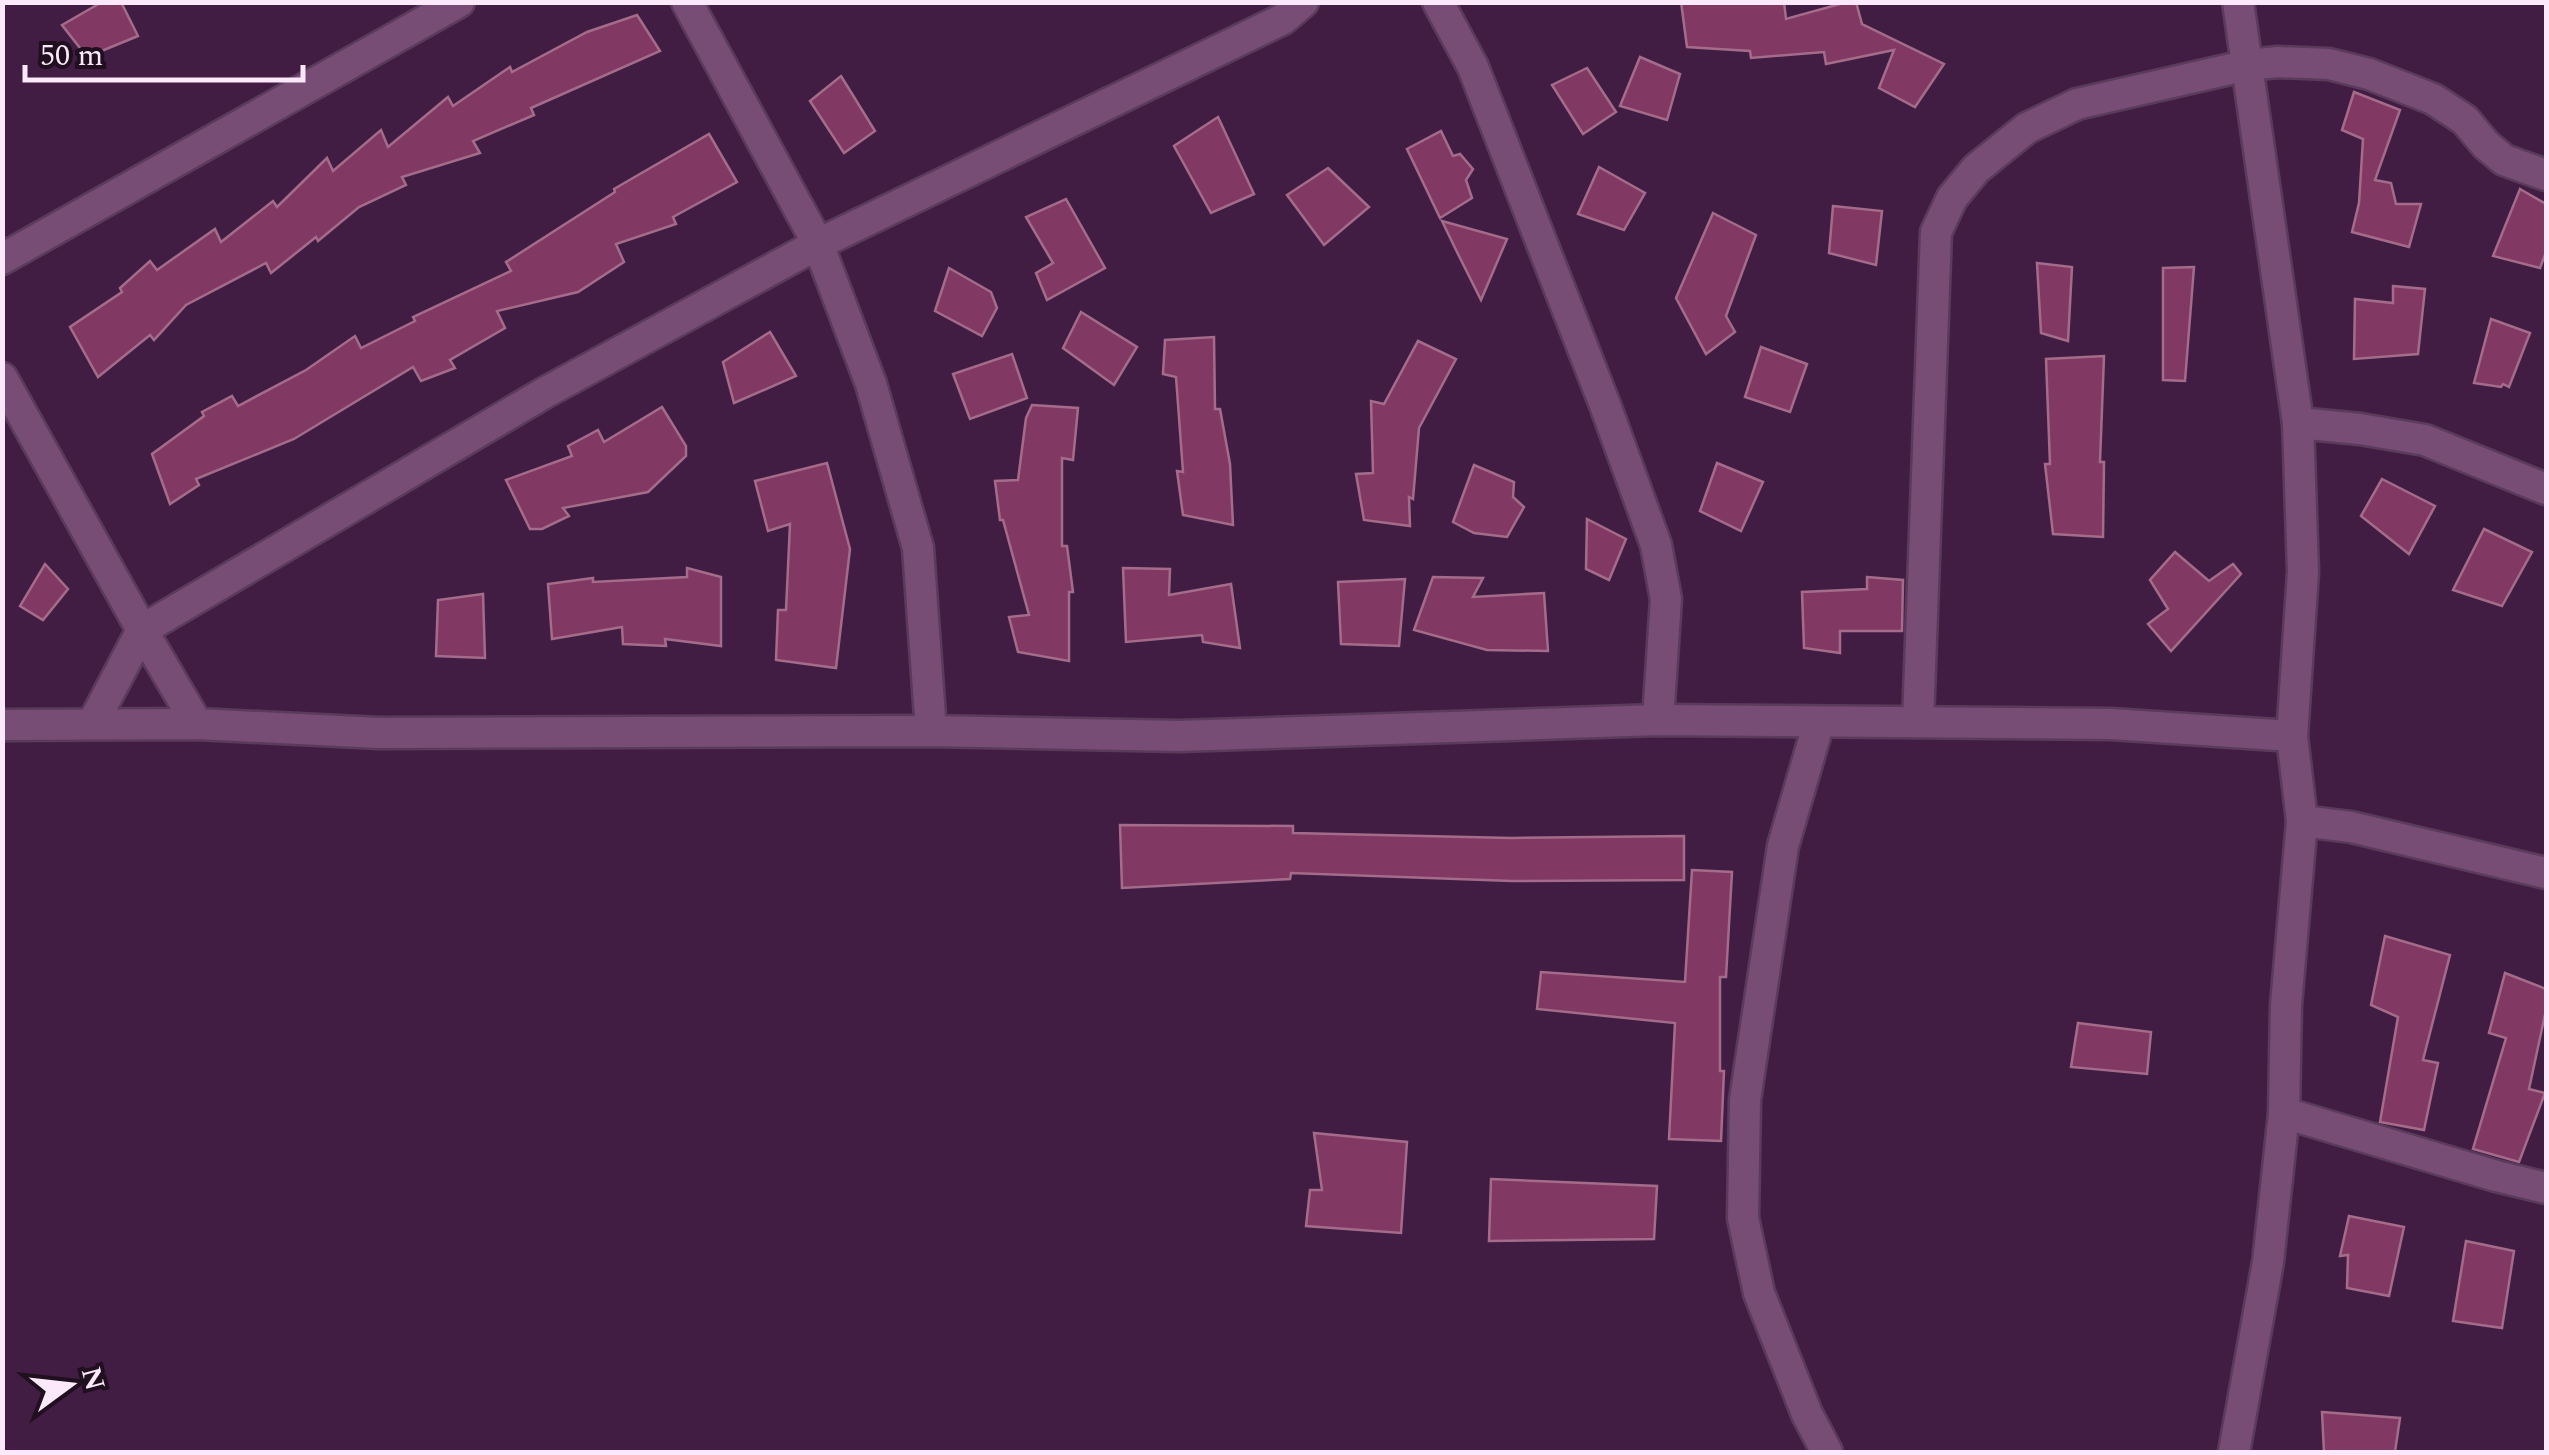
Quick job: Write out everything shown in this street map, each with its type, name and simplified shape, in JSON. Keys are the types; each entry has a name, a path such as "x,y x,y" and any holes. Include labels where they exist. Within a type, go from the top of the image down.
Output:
{"street":[{"path":"2,259 459,2"},
{"path":"688,2 818,244 872,384 918,548 931,731"},
{"path":"94,723 142,630 546,392 818,244 1283,20 1303,2"},
{"path":"1438,2 1473,68 1656,545 1666,599 1658,720"},
{"path":"2234,1452 2268,1262 2284,1113 2286,1005 2302,822 2292,736 2304,572 2298,423 2238,2"},
{"path":"1918,722 1936,232 1952,198 1976,169 2028,128 2077,104 2278,62 2329,64 2369,74 2432,98 2465,120 2504,160 2546,175"},
{"path":"2,378 198,724"},
{"path":"2298,423 2426,440 2546,489"},
{"path":"2,725 198,724 379,732 931,731 1180,736 1658,720 2111,724 2292,736"},
{"path":"1819,722 1780,865 1745,1100 1743,1218 1759,1293 1807,1414 1828,1452"},
{"path":"2302,822 2351,827 2546,873"},
{"path":"2284,1113 2546,1188"}],"building":[{"path":"102,2 121,2 138,36 87,57 62,25"},
{"path":"1681,2 1784,2 1786,19 1856,2 1862,24 1944,64 1915,107 1879,88 1894,50 1826,64 1824,52 1751,58 1750,51 1687,47"},
{"path":"637,15 660,51 531,108 534,115 473,141 480,153 402,177 406,185 359,207 271,273 266,263 186,305 154,340 150,335 98,377 70,327 122,292 120,288 150,261 157,270 215,229 221,242 273,201 277,207 327,158 333,171 381,130 388,147 448,97 453,106 510,67 512,72 587,32"},
{"path":"1640,57 1680,74 1667,120 1620,106"},
{"path":"1587,68 1616,112 1583,134 1552,85"},
{"path":"841,76 875,131 844,153 810,101"},
{"path":"2354,92 2400,110 2375,180 2391,183 2396,204 2421,204 2409,247 2352,232 2359,203 2363,139 2342,130"},
{"path":"1218,117 1254,194 1211,213 1174,146"},
{"path":"1441,131 1453,156 1460,154 1473,169 1466,180 1472,198 1440,218 1407,149"},
{"path":"709,134 737,182 673,217 676,224 616,244 624,262 578,292 497,311 505,328 450,360 455,368 421,381 413,367 294,439 196,479 199,485 170,504 152,454 204,416 202,412 232,396 238,406 306,370 355,336 361,348 415,321 413,317 511,271 506,262 615,192 614,189"},
{"path":"1599,167 1645,193 1624,230 1578,214"},
{"path":"1328,168 1369,207 1324,245 1287,195"},
{"path":"2520,189 2546,204 2546,252 2540,268 2493,256"},
{"path":"1066,199 1105,268 1047,300 1036,273 1053,263 1026,217"},
{"path":"1833,206 1882,211 1876,265 1829,253"},
{"path":"1713,213 1756,235 1726,316 1735,332 1706,354 1676,298"},
{"path":"1442,221 1507,239 1481,300 1456,250"},
{"path":"2037,263 2072,267 2068,341 2041,333"},
{"path":"2194,267 2185,381 2163,380 2163,268"},
{"path":"949,268 991,292 997,308 982,336 935,311"},
{"path":"2393,286 2425,289 2418,354 2354,359 2355,299 2393,303"},
{"path":"1081,312 1137,347 1114,385 1063,348"},
{"path":"2491,319 2530,333 2509,387 2474,383"},
{"path":"770,332 796,376 734,403 723,362"},
{"path":"1214,337 1215,409 1220,409 1230,464 1233,525 1183,515 1177,471 1183,472 1176,377 1163,374 1165,340"},
{"path":"1418,341 1456,359 1419,428 1413,499 1409,497 1410,526 1364,520 1356,474 1373,473 1371,401 1384,404"},
{"path":"1761,347 1807,364 1790,412 1745,397"},
{"path":"1012,354 1027,398 970,419 953,374"},
{"path":"2104,356 2100,462 2104,462 2103,537 2053,534 2045,464 2050,464 2046,359"},
{"path":"1032,405 1078,408 1073,460 1062,458 1062,546 1067,546 1073,592 1069,592 1069,661 1018,652 1009,617 1029,615 1000,520 995,481 1018,480 1026,418"},
{"path":"662,407 686,446 686,456 648,492 563,508 569,516 542,529 530,529 506,480 572,456 568,446 598,430 604,442"},
{"path":"827,463 850,549 836,668 776,660 778,610 786,610 790,524 768,531 755,481"},
{"path":"1717,463 1763,482 1741,531 1700,511"},
{"path":"1474,465 1514,482 1513,497 1524,507 1507,537 1474,533 1453,522"},
{"path":"2382,479 2435,506 2409,554 2361,516"},
{"path":"1587,519 1626,539 1609,580 1586,569"},
{"path":"2484,529 2532,552 2502,606 2453,590"},
{"path":"2175,552 2209,581 2233,564 2241,574 2171,651 2148,624 2168,609 2150,580"},
{"path":"45,564 68,589 43,620 20,606"},
{"path":"687,568 721,577 721,646 665,639 666,646 623,644 622,627 552,639 548,584 593,578 593,582 687,577"},
{"path":"1123,568 1170,569 1169,595 1231,584 1240,648 1203,642 1202,635 1126,642"},
{"path":"1433,577 1483,578 1473,597 1544,593 1548,651 1487,650 1414,630"},
{"path":"1867,577 1903,580 1902,631 1840,631 1840,653 1804,648 1802,592 1867,589"},
{"path":"1405,579 1399,646 1341,644 1338,582"},
{"path":"483,594 485,658 436,656 438,600"},
{"path":"1120,825 1293,826 1293,833 1511,838 1684,836 1684,880 1512,881 1291,873 1290,879 1122,888"},
{"path":"1692,870 1732,872 1726,977 1720,977 1720,1071 1724,1071 1721,1141 1669,1139 1675,1023 1537,1009 1541,972 1685,982"},
{"path":"2385,936 2450,955 2423,1060 2438,1063 2424,1130 2380,1122 2398,1017 2371,1005"},
{"path":"2505,973 2546,989 2546,1010 2529,1089 2545,1093 2519,1162 2473,1149 2506,1038 2489,1033"},
{"path":"2078,1023 2151,1032 2147,1074 2071,1067"},
{"path":"1314,1133 1407,1142 1401,1233 1306,1226 1310,1190 1322,1190"},
{"path":"1491,1179 1657,1186 1654,1239 1489,1241"},
{"path":"2349,1216 2404,1227 2389,1296 2347,1288 2348,1255 2340,1256"},
{"path":"2466,1241 2514,1251 2502,1328 2453,1321"},
{"path":"2322,1412 2400,1418 2395,1452 2324,1452"}]}
